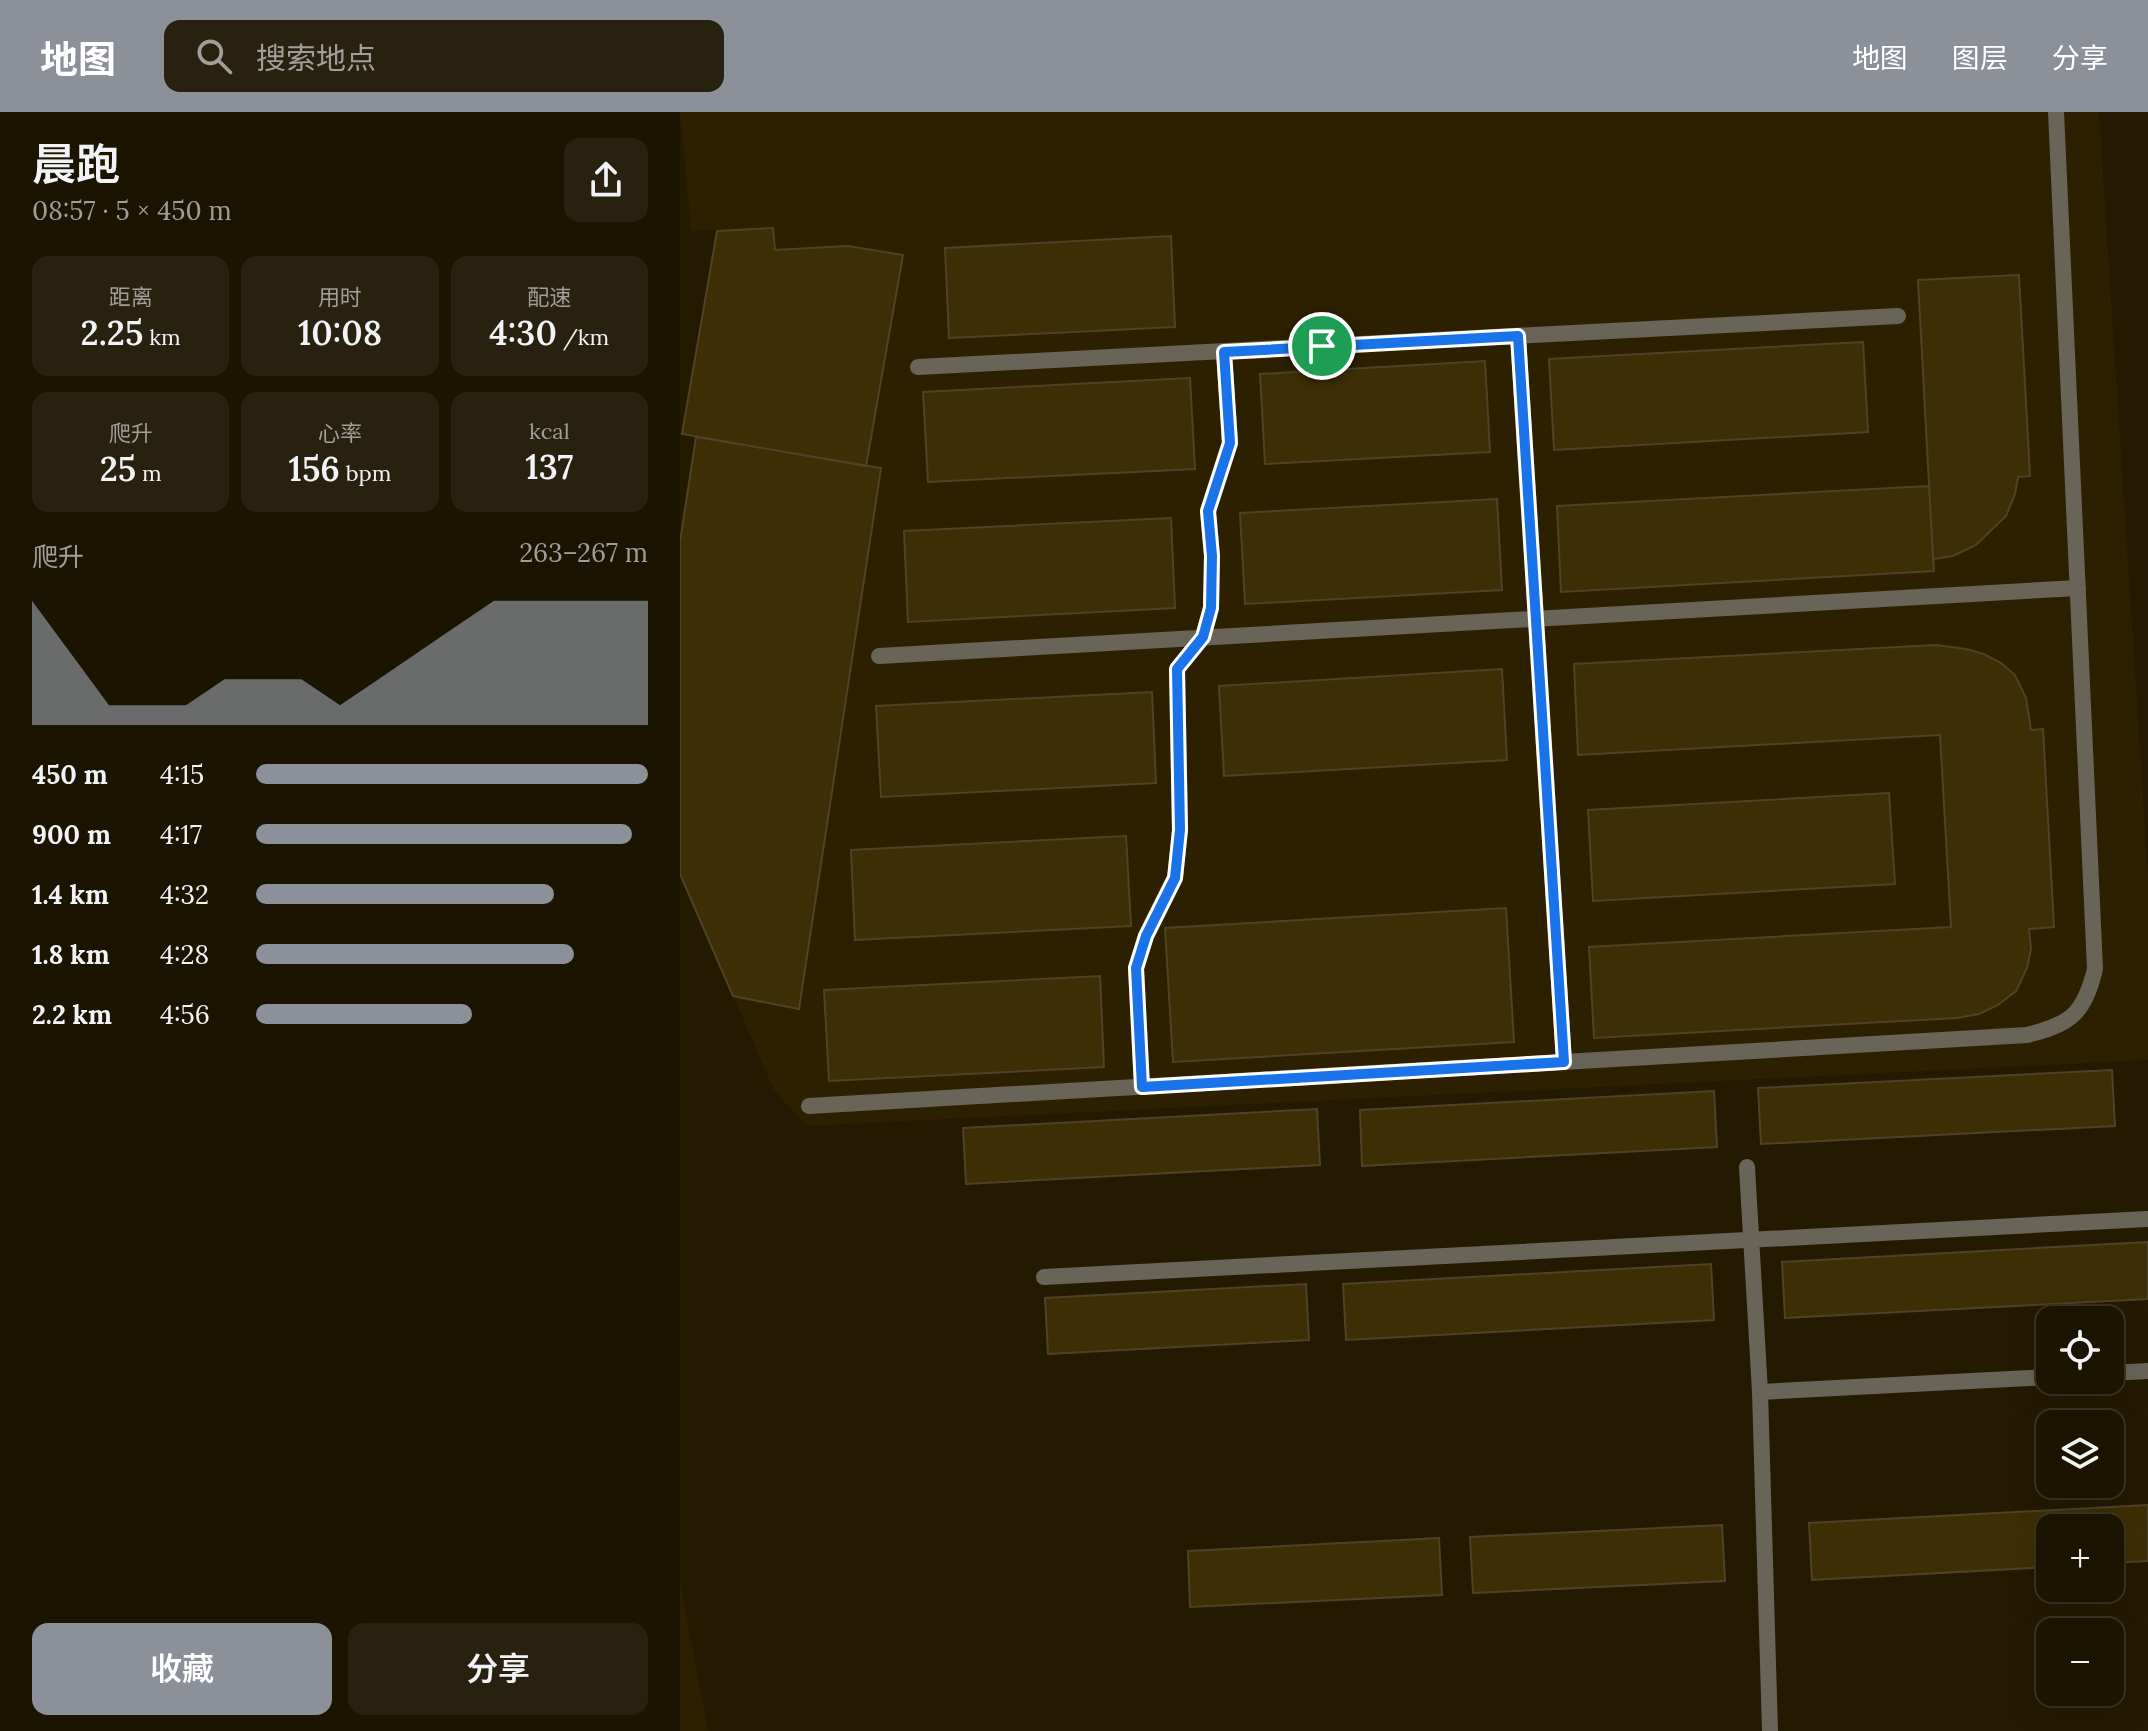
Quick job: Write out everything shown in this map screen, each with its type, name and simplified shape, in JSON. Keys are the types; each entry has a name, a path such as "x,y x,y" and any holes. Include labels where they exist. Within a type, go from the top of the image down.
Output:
{"street":[{"path":"809,1106 2027,1035 2051,1029 2076,1015 2090,990 2095,969 2056,112"},
{"path":"918,367 1898,316"},
{"path":"1518,336 1564,1062"},
{"path":"1142,1087 1136,968 1146,936 1175,878 1180,830 1177,669 1203,637 1211,608 1212,556 1208,511 1230,443 1224,352"},
{"path":"879,656 2078,588"},
{"path":"1747,1167 1760,1392 1770,1731"},
{"path":"1044,1277 2147,1219"},
{"path":"2124,1372 2148,1371"},
{"path":"1760,1392 2036,1378"}],"shaded area":[{"path":"680,112 2099,112 2148,874 2148,1060 807,1126 774,1090 680,874 680,542 695,437 682,434 718,230 691,231"},
{"path":"680,1582 708,1731 680,1731"}],"building":[{"path":"773,228 775,250 848,246 903,255 866,466 682,434 717,231"},
{"path":"1171,236 1175,327 949,338 945,248"},
{"path":"2019,275 2030,476 2018,477 2006,516 1976,545 1953,556 1933,559 1918,280"},
{"path":"1863,342 1868,432 1554,450 1549,359"},
{"path":"1485,361 1490,452 1265,464 1260,374"},
{"path":"1190,378 1195,469 928,482 923,392"},
{"path":"696,437 881,468 799,1009 733,996 680,874 680,542"},
{"path":"1929,486 1934,571 1561,592 1557,506"},
{"path":"1497,499 1502,590 1245,604 1240,513"},
{"path":"1171,518 1175,608 908,622 904,531"},
{"path":"1936,645 1966,649 2001,663 2015,675 2026,698 2031,730 2043,729 2054,927 2029,929 2031,949 2027,968 2016,991 1979,1014 1957,1018 1594,1038 1589,947 1951,927 1940,735 1578,755 1574,664"},
{"path":"1502,669 1507,760 1224,776 1219,686"},
{"path":"1152,692 1156,783 881,797 876,706"},
{"path":"1889,793 1895,884 1593,901 1588,810"},
{"path":"1126,836 1131,926 855,940 851,850"},
{"path":"1506,908 1514,1042 1173,1062 1165,928"},
{"path":"1100,976 1104,1067 829,1081 824,990"},
{"path":"2112,1070 2115,1126 1761,1144 1758,1088"},
{"path":"1714,1091 1717,1147 1362,1166 1360,1110"},
{"path":"1317,1109 1320,1165 966,1184 963,1128"},
{"path":"2148,1242 2148,1299 1785,1318 1782,1262"},
{"path":"1711,1264 1714,1320 1346,1340 1343,1284"},
{"path":"1306,1284 1309,1340 1048,1354 1045,1298"},
{"path":"2148,1505 2148,1561 2124,1562 2124,1514 2036,1514 2036,1568 1812,1580 1809,1523"},
{"path":"1722,1525 1725,1581 1473,1593 1470,1537"},
{"path":"1439,1538 1442,1595 1190,1607 1188,1551"}],"route":[{"path":"1518,336 1564,1062 1142,1087 1136,968 1146,936 1175,878 1180,830 1177,669 1203,637 1211,608 1212,556 1208,511 1230,443 1224,352 1322,346 1518,336"}]}
